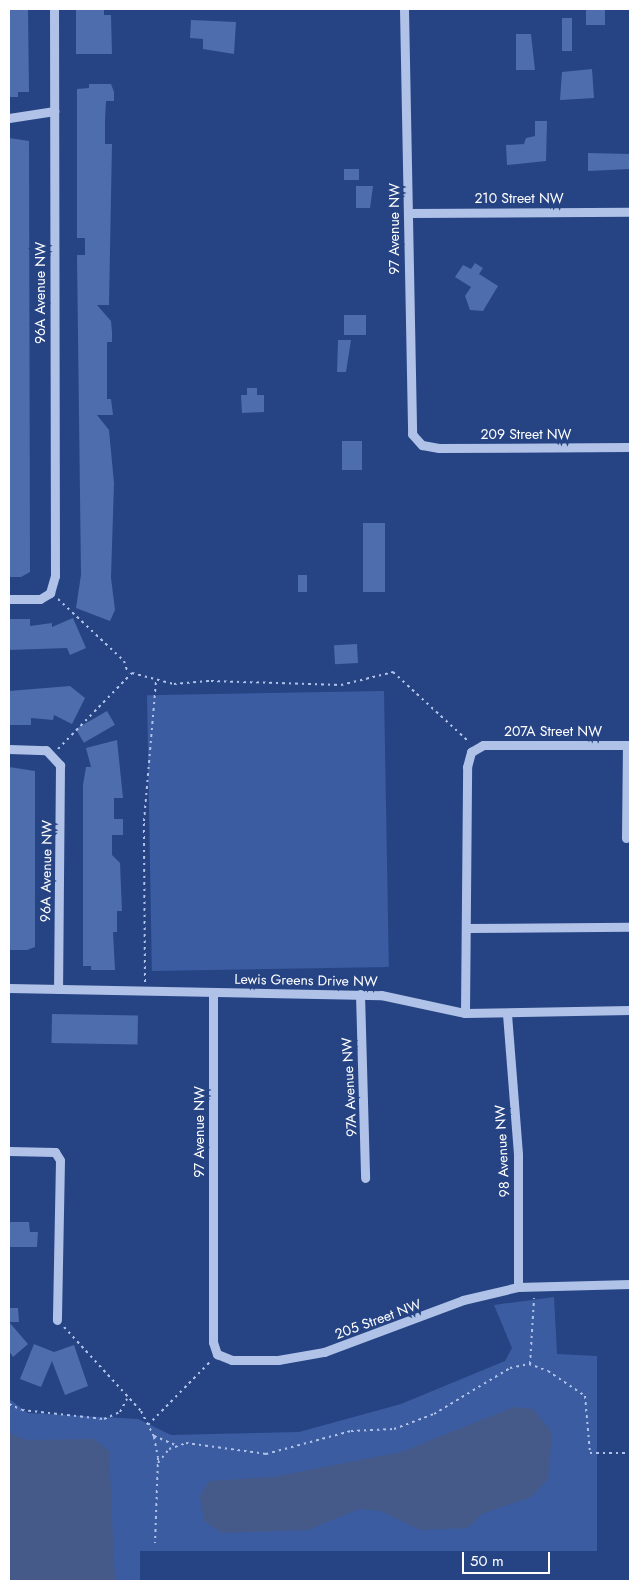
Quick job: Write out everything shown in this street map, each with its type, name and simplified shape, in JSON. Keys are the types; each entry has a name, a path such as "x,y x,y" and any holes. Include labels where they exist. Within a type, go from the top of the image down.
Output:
{"street":[{"name":"96A Avenue NW","path":"50,593 55,576 54,9"},
{"name":"97 Avenue NW","path":"404,9 408,213 408,421 422,445"},
{"path":"9,118 54,111"},
{"name":"210 Street NW","path":"408,213 630,212"},
{"name":"209 Street NW","path":"422,445 630,447"},
{"path":"9,599 40,599 50,593"},
{"path":"626,838 628,745"},
{"name":"207A Street NW","path":"475,748 628,745"},
{"path":"465,1013 466,767 475,748"},
{"path":"9,749 42,749 55,754"},
{"name":"96A Avenue NW","path":"55,754 61,771 58,989"},
{"path":"466,928 630,927"},
{"name":"Lewis Greens Drive NW","path":"9,988 213,993 360,994 465,1013 507,1014 630,1010"},
{"name":"97 Avenue NW","path":"213,993 213,1270 217,1354"},
{"name":"97A Avenue NW","path":"360,994 365,1178"},
{"name":"98 Avenue NW","path":"507,1014 518,1148 518,1287"},
{"path":"9,1152 54,1152 61,1173 57,1320"},
{"name":"205 Street NW","path":"217,1354 232,1360 278,1360 324,1352 463,1300 518,1287 535,1285 630,1284"}],"path":[{"path":"50,593 124,661 128,673"},
{"path":"128,673 182,685 211,681 341,684 393,672 475,748"},
{"path":"55,754 65,737 128,673"},
{"path":"145,991 144,820 156,680"},
{"path":"530,1364 535,1285"},
{"path":"57,1320 128,1398 148,1425 152,1434 158,1463 155,1543"},
{"path":"148,1425 217,1354"},
{"path":"152,1434 175,1445 197,1443 266,1454 351,1431 394,1429 434,1414 510,1368 530,1364 585,1396 590,1452 630,1453"},
{"path":"9,1404 22,1410 104,1419 120,1412 128,1398"},
{"path":"158,1463 175,1445"}],"shaded area":[{"path":"384,691 389,967 152,971 147,695"},
{"path":"554,1297 557,1354 597,1356 597,1551 140,1551 140,1581 9,1581 9,1399 28,1413 138,1419 171,1435 299,1432 401,1404 505,1361 512,1348 494,1305"},
{"path":"514,1407 533,1409 552,1433 548,1479 531,1497 482,1514 468,1528 420,1530 381,1511 359,1509 308,1530 222,1533 204,1521 200,1496 209,1481 273,1477 401,1452"},
{"path":"9,1433 26,1440 94,1439 109,1451 115,1581 9,1581"}],"building":[{"path":"9,9 28,9 29,92 18,92 18,97 9,97"},
{"path":"76,9 104,9 104,15 111,15 112,54 76,54"},
{"path":"586,9 605,9 605,25 586,25"},
{"path":"562,18 572,18 572,51 562,51"},
{"path":"191,20 236,22 234,54 203,49 203,39 190,38"},
{"path":"516,34 531,34 535,70 516,70"},
{"path":"592,69 594,98 560,100 562,72"},
{"path":"89,84 111,84 114,92 114,101 106,101 105,121 105,144 112,144 109,305 97,305 111,321 112,332 112,342 107,342 107,399 111,399 113,415 97,415 109,430 114,483 111,578 115,610 110,621 76,608 81,575 77,255 85,255 85,238 77,238 77,89 89,88"},
{"path":"535,121 547,121 546,161 507,165 506,145 524,144 526,138 535,136"},
{"path":"9,138 29,141 30,572 21,577 9,577"},
{"path":"588,153 630,154 630,169 588,171"},
{"path":"344,169 359,169 359,180 344,180"},
{"path":"356,186 373,186 370,208 356,208"},
{"path":"475,263 483,268 479,274 498,286 483,311 470,310 465,296 471,287 455,277 463,265 471,269"},
{"path":"344,315 366,315 366,335 344,335"},
{"path":"338,340 351,340 346,372 337,372"},
{"path":"247,388 257,388 257,395 264,395 264,412 242,413 241,395 247,395"},
{"path":"342,441 362,441 362,470 342,470"},
{"path":"363,523 385,523 385,592 363,592"},
{"path":"298,575 307,575 307,592 298,592"},
{"path":"73,618 86,648 70,655 67,648 9,650 9,619 30,619 30,626 52,623 52,627"},
{"path":"357,644 358,663 335,664 334,645"},
{"path":"70,686 85,698 72,724 54,715 53,720 31,718 31,725 9,725 9,691"},
{"path":"107,711 115,725 84,743 76,729"},
{"path":"117,740 123,798 114,798 114,819 123,819 123,835 112,835 112,855 120,863 122,911 117,911 117,932 113,932 115,970 91,970 91,966 83,966 83,785 86,767 91,767 86,748"},
{"path":"9,767 35,771 35,947 27,950 9,950"},
{"path":"52,1014 138,1016 137,1044 51,1043"},
{"path":"9,1222 29,1222 30,1232 38,1232 37,1247 9,1247"},
{"path":"9,1308 18,1308 19,1322 9,1322"},
{"path":"9,1322 28,1344 13,1357 9,1351"},
{"path":"34,1344 54,1352 74,1345 88,1386 65,1395 52,1361 41,1387 20,1379"}]}
